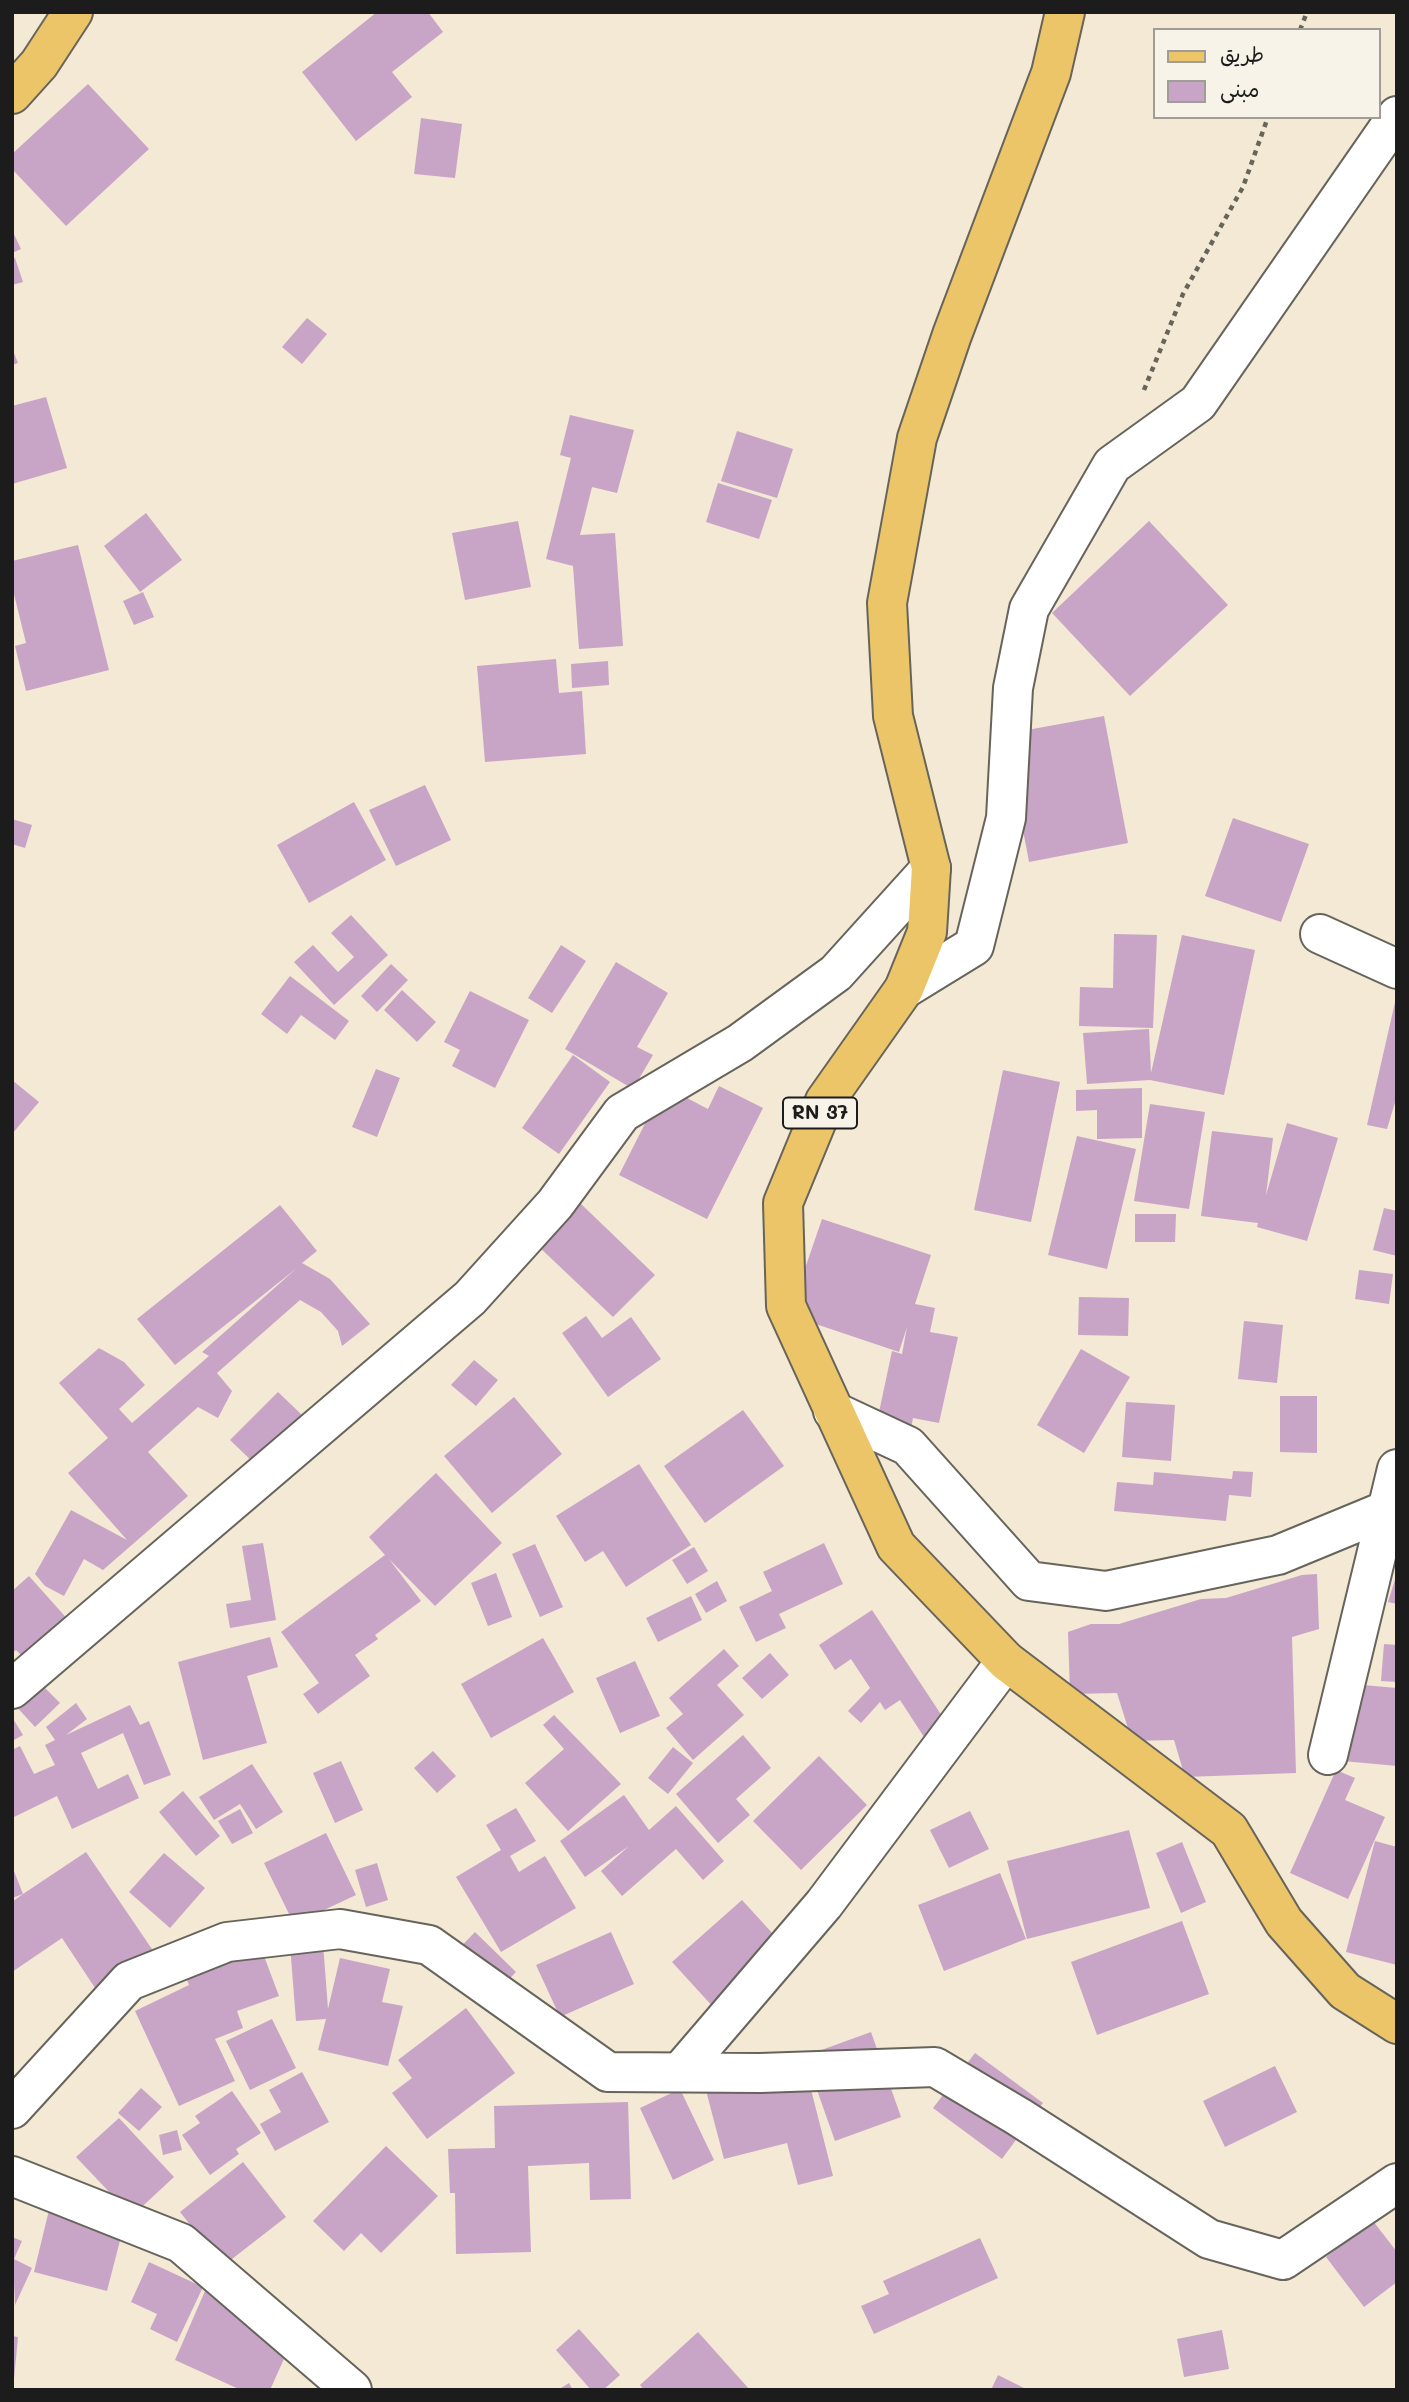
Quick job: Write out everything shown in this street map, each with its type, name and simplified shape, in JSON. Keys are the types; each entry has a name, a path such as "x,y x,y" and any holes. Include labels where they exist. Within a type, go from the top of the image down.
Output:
{"main road":[{"path":"12,94 38,64 73,12"},
{"name":"RN 37","path":"1065,12 1051,72 952,335 917,438 887,603 893,716 931,867 927,932 904,989 825,1101 783,1202 786,1306 896,1546 1006,1661 1229,1830 1284,1922 1345,1991 1397,2024"}],"street":[{"path":"904,989 974,946 1006,818 1013,688 1029,609 1112,465 1198,403 1397,116"},
{"path":"12,1689 470,1298 555,1204 622,1113 740,1043 836,973 931,867"},
{"path":"1320,934 1397,969"},
{"path":"833,1412 908,1447 1029,1581 1106,1591 1278,1555 1387,1510"},
{"path":"1328,1755 1397,1469"},
{"path":"680,2072 824,1903 1006,1661"},
{"path":"12,2109 129,1981 227,1942 340,1930 429,1945 608,2072 935,2067 1019,2117 1209,2239 1283,2260 1397,2183"},
{"path":"12,2175 181,2243 352,2390"}],"path":[{"path":"1143,392 1183,294 1243,187 1267,119"}],"building":[{"path":"377,12 428,12 443,32 392,72 412,97 356,141 302,72"},
{"path":"88,84 149,149 66,226 12,169 12,154"},
{"path":"421,118 462,124 455,178 414,174"},
{"path":"12,230 21,249 12,253"},
{"path":"15,258 23,282 12,285 12,259"},
{"path":"307,318 327,334 302,364 282,347"},
{"path":"12,348 18,363 12,365"},
{"path":"46,397 67,468 12,484 12,406"},
{"path":"570,415 634,430 617,493 592,487 580,535 615,533 623,646 579,649 573,566 546,559 571,458 560,455"},
{"path":"737,431 793,449 777,498 721,481"},
{"path":"718,483 772,500 759,539 706,522"},
{"path":"146,513 182,560 140,592 104,546"},
{"path":"518,521 531,587 465,600 452,533"},
{"path":"1149,521 1228,605 1130,696 1052,613"},
{"path":"78,545 109,670 26,691 15,646 26,643 12,586 12,561"},
{"path":"143,592 154,617 134,625 123,601"},
{"path":"556,659 559,693 582,691 586,754 485,762 477,666"},
{"path":"608,661 609,685 572,688 571,664"},
{"path":"1104,716 1128,843 1029,862 1005,734"},
{"path":"425,785 451,840 396,866 369,810"},
{"path":"354,802 386,860 309,903 277,845"},
{"path":"1233,818 1309,844 1281,922 1205,896"},
{"path":"12,819 32,825 25,848 12,844"},
{"path":"351,915 388,955 334,1005 294,962 313,945 338,972 354,957 331,933"},
{"path":"1114,934 1157,935 1153,1028 1079,1026 1080,987 1113,988"},
{"path":"1182,935 1255,950 1224,1095 1150,1080 1087,1084 1083,1033 1149,1029 1151,1073"},
{"path":"561,945 586,961 552,1013 528,998"},
{"path":"616,962 668,993 637,1047 653,1055 633,1089 565,1049"},
{"path":"391,964 408,980 377,1012 361,996"},
{"path":"290,976 349,1021 335,1040 301,1015 287,1034 261,1014"},
{"path":"402,990 436,1022 417,1042 384,1010"},
{"path":"470,991 529,1020 495,1088 452,1066 460,1050 444,1042"},
{"path":"1396,998 1397,1096 1387,1129 1367,1125"},
{"path":"573,1055 610,1082 559,1154 522,1128"},
{"path":"376,1069 400,1078 377,1137 352,1127"},
{"path":"1003,1070 1060,1082 1031,1222 974,1210"},
{"path":"12,1080 39,1102 12,1134"},
{"path":"664,1086 708,1109 719,1086 763,1108 707,1219 619,1175"},
{"path":"1142,1088 1142,1138 1097,1139 1097,1110 1076,1111 1076,1090"},
{"path":"1150,1104 1205,1112 1189,1209 1134,1201"},
{"path":"1287,1123 1338,1138 1307,1241 1257,1227 1258,1223 1201,1216 1212,1131 1273,1138 1266,1195"},
{"path":"1077,1136 1136,1149 1107,1269 1048,1255"},
{"path":"579,1202 655,1275 613,1317 537,1245"},
{"path":"280,1205 317,1251 302,1263 330,1279 370,1324 342,1346 338,1331 321,1312 300,1300 217,1373 232,1391 218,1418 198,1407 148,1452 188,1496 103,1570 84,1559 64,1596 45,1586 35,1574 71,1510 127,1540 68,1473 108,1438 59,1383 99,1348 124,1362 145,1385 119,1409 132,1423 209,1356 202,1352 297,1268 175,1365 137,1319"},
{"path":"1384,1208 1397,1211 1397,1256 1373,1250"},
{"path":"1135,1214 1176,1214 1175,1242 1135,1242"},
{"path":"822,1219 931,1255 915,1304 935,1308 930,1332 958,1337 939,1423 913,1418 909,1439 875,1431 892,1351 902,1354 907,1327 899,1352 789,1315"},
{"path":"1359,1270 1393,1274 1389,1304 1355,1299"},
{"path":"1079,1297 1129,1298 1128,1336 1078,1335"},
{"path":"586,1316 602,1338 631,1317 661,1359 608,1397 562,1333"},
{"path":"1244,1321 1283,1325 1277,1383 1238,1379"},
{"path":"1081,1349 1130,1377 1084,1453 1037,1425"},
{"path":"474,1360 498,1380 476,1406 451,1385"},
{"path":"278,1392 303,1416 255,1464 230,1440"},
{"path":"1280,1396 1317,1396 1317,1453 1280,1452"},
{"path":"514,1397 562,1454 492,1513 444,1456"},
{"path":"1126,1402 1175,1405 1171,1461 1122,1457"},
{"path":"743,1410 784,1466 705,1523 664,1466"},
{"path":"639,1464 691,1545 626,1587 603,1551 585,1562 556,1516"},
{"path":"1233,1471 1253,1472 1251,1497 1229,1495 1226,1521 1114,1511 1117,1482 1153,1485 1154,1472 1232,1479"},
{"path":"436,1473 502,1543 435,1606 389,1559 421,1601 375,1635 378,1639 355,1655 370,1676 318,1714 303,1694 319,1683 281,1632 385,1555 369,1537"},
{"path":"263,1543 276,1620 230,1628 226,1604 251,1600 242,1546"},
{"path":"824,1543 843,1584 779,1614 786,1628 756,1642 739,1607 772,1591 763,1572"},
{"path":"535,1544 563,1607 540,1617 512,1554"},
{"path":"694,1547 708,1571 687,1584 672,1560"},
{"path":"496,1573 512,1617 488,1626 471,1583"},
{"path":"1397,1573 1397,1604 1388,1602"},
{"path":"1317,1574 1319,1629 1292,1637 1296,1773 1185,1777 1174,1740 1132,1741 1117,1693 1070,1694 1068,1632 1091,1624 1119,1624 1201,1599 1226,1598 1302,1575"},
{"path":"29,1576 71,1623 28,1662 16,1650 12,1653 12,1591"},
{"path":"717,1581 727,1601 706,1613 695,1594"},
{"path":"691,1596 702,1620 658,1642 646,1618"},
{"path":"872,1610 948,1725 926,1740 900,1700 885,1710 880,1702 861,1723 848,1711 870,1688 851,1659 835,1670 819,1645"},
{"path":"270,1637 278,1667 247,1676 267,1743 203,1760 178,1662"},
{"path":"543,1638 574,1692 491,1738 461,1684"},
{"path":"1384,1644 1397,1645 1397,1682 1381,1681"},
{"path":"724,1649 739,1666 717,1685 744,1715 693,1760 666,1728 683,1714 669,1698"},
{"path":"770,1653 789,1675 762,1699 742,1678"},
{"path":"635,1661 660,1716 620,1733 596,1678"},
{"path":"38,1681 60,1703 35,1727 14,1704"},
{"path":"1340,1683 1397,1688 1397,1766 1332,1760"},
{"path":"76,1703 87,1719 66,1735 130,1705 140,1725 149,1721 171,1775 144,1785 123,1733 81,1753 98,1789 128,1774 139,1798 72,1829 57,1796 12,1818 12,1750 20,1746 34,1774 55,1765 45,1745 55,1740 46,1727"},
{"path":"554,1715 621,1784 568,1831 525,1783 564,1749 543,1725"},
{"path":"12,1717 23,1735 12,1741"},
{"path":"743,1735 771,1768 736,1799 750,1815 718,1843 676,1794"},
{"path":"673,1747 693,1763 668,1794 648,1778"},
{"path":"433,1751 456,1776 437,1793 414,1768"},
{"path":"819,1756 867,1805 801,1870 753,1821"},
{"path":"341,1761 363,1810 335,1823 313,1773"},
{"path":"252,1764 283,1812 256,1829 240,1804 214,1820 199,1797"},
{"path":"1336,1770 1355,1778 1345,1800 1385,1817 1348,1899 1290,1873"},
{"path":"183,1791 220,1836 196,1856 159,1812"},
{"path":"624,1795 649,1830 676,1806 724,1861 703,1880 676,1849 622,1896 601,1871 629,1846 585,1877 560,1841"},
{"path":"516,1808 536,1841 510,1856 519,1872 545,1856 576,1908 501,1952 456,1877 501,1850 486,1825"},
{"path":"240,1809 253,1833 232,1844 218,1821"},
{"path":"970,1811 989,1849 949,1868 930,1830"},
{"path":"1129,1830 1150,1908 1027,1939 1007,1861"},
{"path":"326,1833 356,1895 294,1924 264,1863"},
{"path":"1375,1841 1397,1847 1397,1965 1346,1952"},
{"path":"1182,1842 1206,1902 1181,1913 1156,1853"},
{"path":"86,1852 158,1958 101,1997 62,1938 12,1972 12,1902"},
{"path":"164,1853 205,1888 170,1928 129,1892"},
{"path":"377,1863 388,1900 366,1907 355,1870"},
{"path":"12,1866 23,1894 12,1898"},
{"path":"1000,1873 1026,1939 944,1971 918,1905"},
{"path":"742,1900 785,1947 715,2009 672,1962"},
{"path":"1182,1921 1209,1994 1097,2035 1071,1962"},
{"path":"475,1932 516,1972 483,2006 442,1966"},
{"path":"611,1932 634,1984 560,2017 536,1965"},
{"path":"258,1940 279,1996 237,2011 243,2028 215,2039 235,2081 179,2106 135,2011 189,1985 183,1969"},
{"path":"323,1943 328,2009 340,1958 390,1969 382,2002 403,2006 388,2066 318,2050 326,2019 296,2021 290,1945"},
{"path":"466,2008 515,2073 427,2139 392,2093 412,2078 398,2060"},
{"path":"272,2019 296,2068 250,2090 226,2041"},
{"path":"871,2032 901,2117 835,2141 805,2056"},
{"path":"975,2053 1043,2103 1002,2159 933,2108"},
{"path":"803,2058 833,2176 798,2185 787,2143 724,2159 704,2083"},
{"path":"1275,2066 1297,2112 1225,2147 1203,2101"},
{"path":"302,2072 329,2122 275,2151 260,2124 281,2112 269,2090"},
{"path":"141,2088 162,2107 139,2131 118,2113"},
{"path":"680,2089 714,2160 673,2180 640,2108"},
{"path":"232,2091 261,2133 236,2149 239,2154 210,2175 182,2135 200,2123 195,2116"},
{"path":"628,2102 631,2199 590,2200 589,2163 528,2166 531,2252 456,2254 455,2193 450,2193 448,2149 495,2148 494,2106"},
{"path":"119,2118 174,2177 132,2216 76,2157"},
{"path":"177,2130 182,2150 163,2155 159,2135"},
{"path":"386,2146 438,2196 381,2253 361,2233 344,2251 313,2221"},
{"path":"243,2162 286,2217 223,2266 180,2212"},
{"path":"50,2206 124,2225 107,2291 34,2272"},
{"path":"1373,2221 1397,2252 1397,2282 1364,2307 1326,2257"},
{"path":"12,2237 22,2241 14,2259 32,2268 15,2305"},
{"path":"980,2238 998,2278 874,2334 861,2306 889,2294 883,2281"},
{"path":"149,2262 203,2287 177,2342 150,2329 157,2314 131,2302"},
{"path":"205,2291 296,2332 270,2390 241,2390 175,2360"},
{"path":"579,2329 620,2375 603,2390 591,2390 556,2350"},
{"path":"1222,2330 1229,2369 1184,2377 1177,2339"},
{"path":"698,2332 750,2390 644,2390 640,2385"},
{"path":"12,2336 18,2337 14,2379 12,2379"},
{"path":"998,2375 1028,2390 991,2390"},
{"path":"569,2383 573,2390 558,2390"}]}
